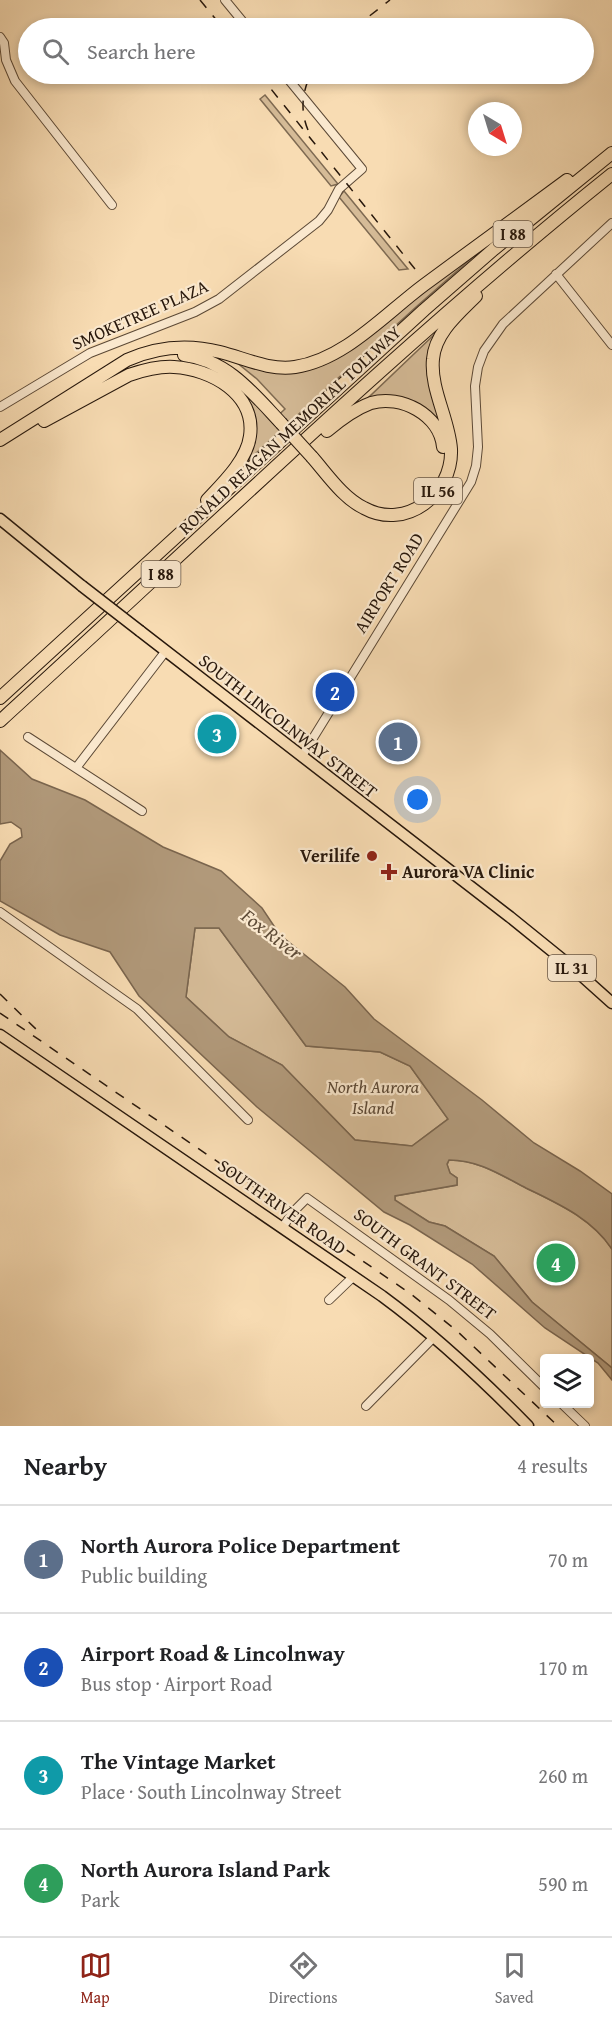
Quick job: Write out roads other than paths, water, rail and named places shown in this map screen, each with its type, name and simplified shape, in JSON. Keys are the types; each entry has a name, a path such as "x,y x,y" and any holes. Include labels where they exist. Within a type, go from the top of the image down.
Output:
{"highway":[{"path":"0,440 127,360 144,352 177,348 219,352 269,366 292,368 315,363 339,353 485,239 585,167 611,154"},
{"name":"RONALD REAGAN MEMORIAL TOLLWAY","path":"0,698 424,310 494,249 611,154"},
{"name":"RONALD REAGAN MEMORIAL TOLLWAY","path":"0,721 423,332 612,174"},
{"name":"IL 56","path":"0,449 121,370 144,359 180,354 196,356 227,370 243,382 284,421 351,499 364,509 394,515 408,512 423,505 436,495 445,482 450,465 447,430 435,380 433,359 438,340 450,322 514,254"},
{"path":"177,348 229,363 253,382 284,421"},
{"path":"34,426 129,375 157,367 180,367 202,372 232,389 248,413 250,436 247,448 234,469 186,520 167,546"},
{"path":"291,455 314,442 347,416 371,403 384,401 401,403 420,411 438,428 443,443 441,472 435,485 424,496 410,504 391,508 375,506 362,499 315,455"}],"main road":[{"name":"SOUTH LINCOLNWAY STREET","path":"0,519 165,652 539,940 612,1003"},
{"name":"SOUTH RIVER ROAD","path":"0,1035 407,1314 472,1370 528,1426"}],"street":[{"path":"225,0 240,18"},
{"path":"0,37 4,43 6,60 15,81 112,205"},
{"name":"SMOKETREE PLAZA","path":"0,407 90,353 195,312 219,299 319,221 328,210 339,189 362,169 292,84"},
{"name":"AIRPORT ROAD","path":"302,756 471,482 478,458 475,386 478,367 484,351 503,324 612,223"},
{"path":"556,274 612,345"},
{"path":"76,768 165,652"},
{"path":"28,737 142,812"},
{"path":"0,912 136,1010 248,1120"},
{"name":"SOUTH GRANT STREET","path":"282,1228 307,1198 449,1299 540,1383"},
{"path":"329,1300 354,1276"},
{"path":"366,1406 434,1337"},
{"path":"566,1408 585,1426"}],"water":[{"name":"Fox River","path":"0,750 32,779 85,800 163,847 221,871 262,908 280,935 345,987 374,1019 482,1100 534,1143 612,1194 612,1249 604,1238 574,1213 480,1165 449,1160 447,1164 450,1173 457,1178 457,1185 395,1196 395,1200 429,1222 445,1226 494,1256 532,1302 612,1368 612,1380 594,1360 594,1354 584,1354 545,1328 472,1264 410,1225 384,1212 257,1107 139,996 110,952 60,935 0,901 0,861 10,844 22,837 21,829 11,822 0,824","holes":["195,928 219,928 306,1046 380,1052 410,1066 448,1119 412,1146 355,1140 282,1065 229,1037 186,997"]}],"railway":[{"path":"200,0 215,18"},
{"path":"367,18 390,0"},
{"path":"267,84 415,269"},
{"path":"307,84 303,102 308,130"},
{"path":"0,994 39,1032"},
{"path":"0,1013 411,1294 457,1331 558,1426"}],"place":[{"name":"Airport Road & Lincolnway","path":"335,692"},
{"name":"The Vintage Market","path":"217,734"},
{"name":"North Aurora Police Department","path":"398,742"},
{"name":"Verilife","path":"372,856"},
{"name":"Aurora VA Clinic","path":"389,872"},
{"name":"North Aurora Island Park","path":"556,1263"}],"park label":[{"name":"North Aurora Island","path":"373,1097"}]}
